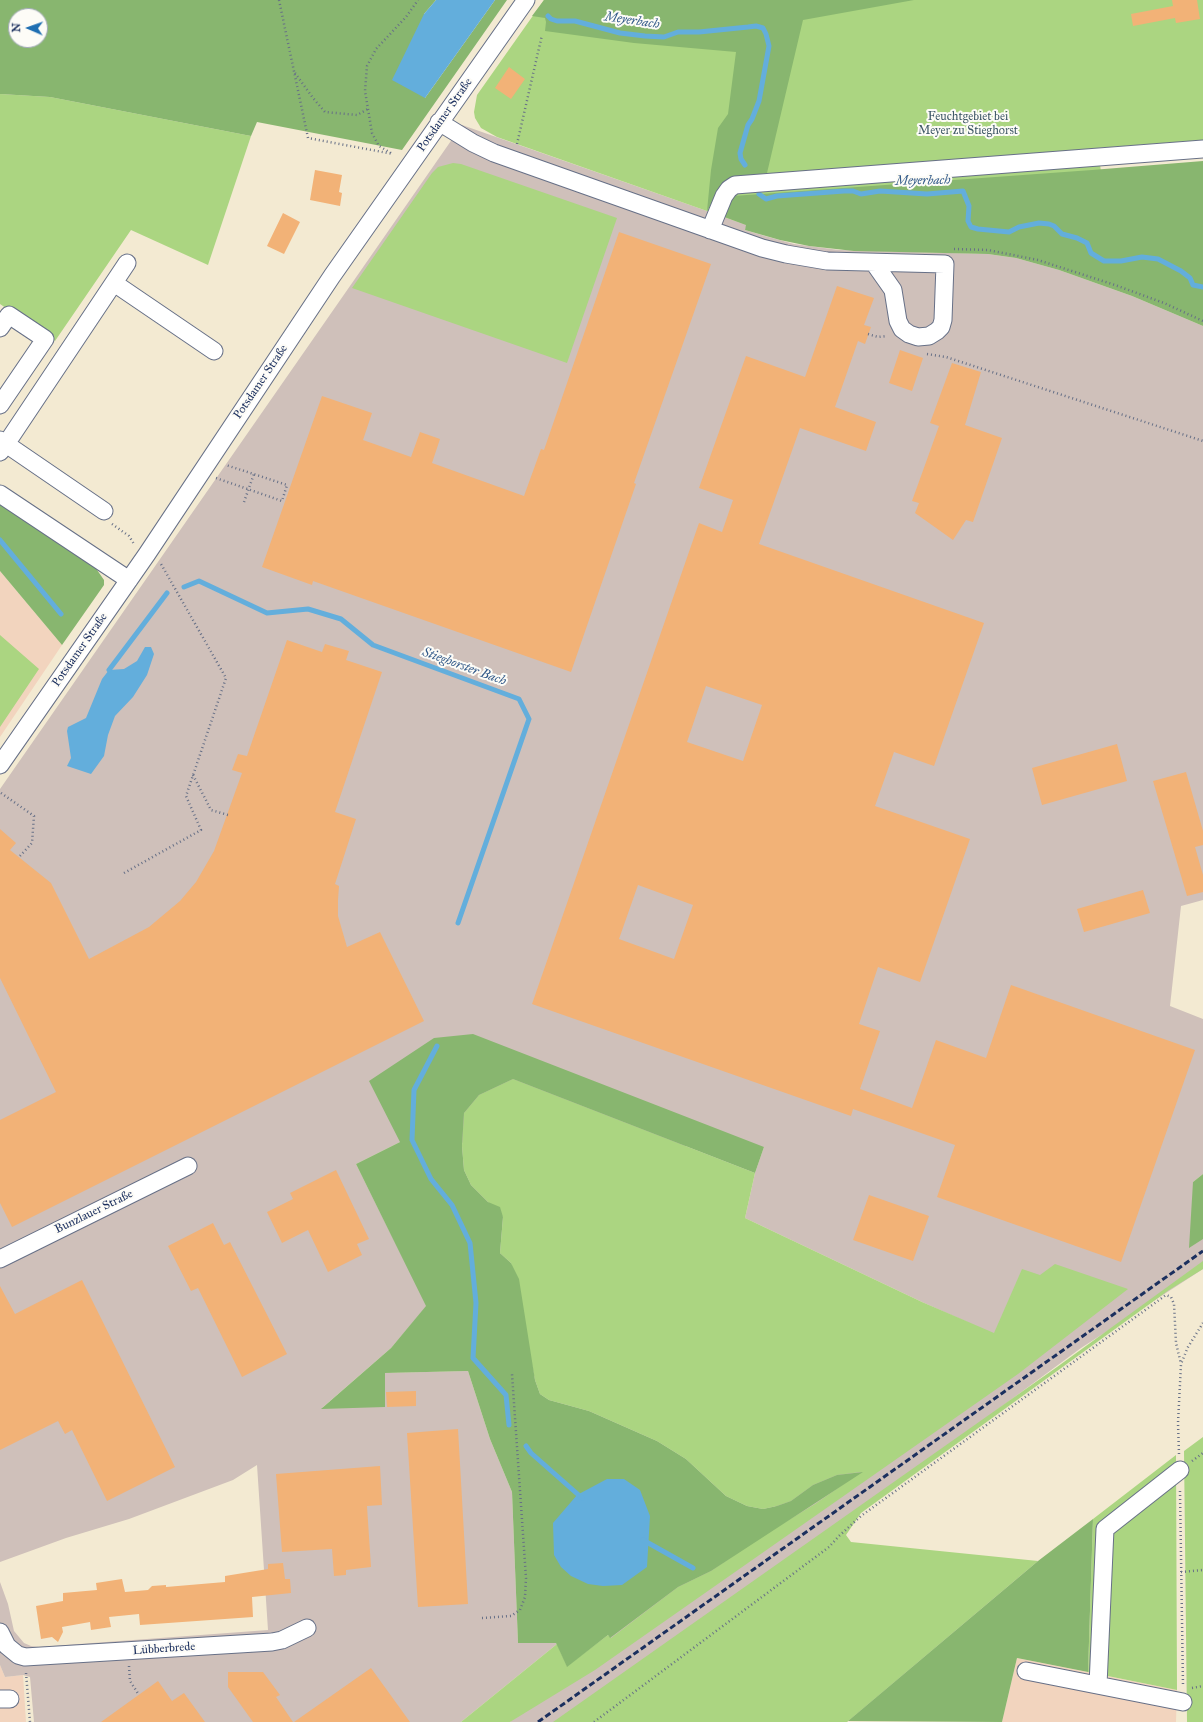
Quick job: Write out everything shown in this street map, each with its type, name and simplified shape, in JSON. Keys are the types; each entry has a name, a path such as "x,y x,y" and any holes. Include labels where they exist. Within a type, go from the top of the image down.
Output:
{"street":[{"name":"Potsdamer Straße","path":"0,765 129,580 153,558 304,317 439,122 526,0"},
{"path":"439,122 473,144 514,160 762,248 827,261 874,263 947,257 943,320 941,327 937,331 929,336 918,337 909,334 902,329 898,321 893,290 874,263"},
{"path":"710,230 724,196 729,189 735,185 1203,149"},
{"path":"104,511 2,445 128,263"},
{"path":"114,283 214,350"},
{"path":"0,328 9,314 45,339 0,405"},
{"path":"0,494 129,580"},
{"name":"Bunzlauer Straße","path":"0,1259 188,1166"},
{"path":"1098,1685 1105,1529 1180,1470"},
{"name":"Lübberbrede","path":"22,1656 272,1642 282,1640 307,1628"},
{"path":"0,1632 7,1646 22,1656"},
{"path":"1026,1671 1098,1685 1183,1695"}],"path":[{"path":"279,0 308,138 393,154 379,146 372,133 365,91 367,66 376,49 406,17 418,0"},
{"path":"514,160 542,35"},
{"path":"294,73 325,112 357,115 368,109"},
{"path":"947,257 988,250 1038,260 1070,269 1136,293 1203,321"},
{"path":"868,334 878,337 891,335"},
{"path":"922,354 946,357 1203,441"},
{"path":"216,478 282,501 286,494 287,485 225,464"},
{"path":"244,502 254,474"},
{"path":"104,511 109,522 129,536 135,546 153,558 226,678 186,796 201,830 124,873"},
{"path":"193,775 211,810 228,815"},
{"path":"0,793 34,816 32,843 19,857"},
{"path":"594,1722 829,1547 861,1516 1166,1295 1171,1297 1174,1304 1176,1343 1181,1364 1178,1423 1183,1695"},
{"path":"1181,1364 1188,1347 1203,1323"},
{"path":"482,1618 511,1616 520,1610 525,1598 526,1578 512,1374"},
{"path":"1181,1572 1203,1570"},
{"path":"128,1651 130,1681 139,1695"},
{"path":"22,1656 30,1722"}],"shaded area":[{"path":"462,125 747,225 745,230 794,244 839,250 988,254 1016,258 1059,270 1132,296 1203,326 1203,900 1181,906 1170,1006 1203,1019 1203,1174 1193,1182 1203,1235 1203,1269 1081,1348 574,1722 510,1722 568,1670 994,1334 922,1302 745,1218 755,1173 764,1147 400,1142 356,1164 427,1306 391,1348 322,1408 384,1373 468,1371 490,1439 512,1492 518,1643 557,1644 461,1722 34,1722 30,1677 23,1675 5,1677 0,1665 0,1582 8,1604 14,1631 24,1643 31,1646 39,1647 268,1630 257,1465 233,1480 129,1519 66,1538 0,1562 0,789"},
{"path":"0,571 62,645 0,737"},
{"path":"1017,1658 1177,1690 1176,1722 1002,1722"},
{"path":"0,1665 5,1677 23,1675 26,1722 0,1722"}],"green space":[{"path":"0,0 436,0 424,14 425,98 495,0 507,0 402,150 257,122 251,136 50,97 0,94"},
{"name":"Feuchtgebiet bei Meyer zu Stieghorst","path":"544,0 1203,0 1203,140 1098,148 1101,172 1026,254 758,229 497,137 481,128 475,118 474,112 477,95"},
{"path":"544,0 914,0 803,20 767,173 731,178 723,182 707,211 711,170 718,128 728,114 736,52 634,43 545,31 545,18 532,16"},
{"path":"0,94 50,97 251,136 208,265 131,230 55,341 0,304"},
{"path":"1203,161 1203,326 1132,296 1059,270 1016,258 988,254 854,251 809,246 780,240 745,230 746,225 722,216 733,196"},
{"path":"453,163 461,164 617,218 567,363 352,288 432,173 438,167"},
{"path":"0,502 95,567 104,580 104,585 62,645 0,571"},
{"path":"0,635 39,669 0,727"},
{"path":"473,1034 764,1147 755,1173 513,1079 479,1095 464,1113 462,1146 464,1170 471,1185 488,1202 500,1207 503,1217 500,1253 511,1263 519,1279 535,1380 540,1394 549,1400 589,1411 657,1441 686,1459 726,1496 747,1506 763,1509 777,1506 791,1501 813,1485 837,1475 863,1472 711,1571 678,1587 610,1638 608,1635 567,1667 556,1643 518,1643 512,1492 490,1439 468,1371 385,1373 385,1407 321,1409 391,1348 426,1306 356,1164 400,1142 369,1081 434,1038"},
{"path":"513,1079 755,1173 745,1218 922,1302 994,1333 1022,1269 1040,1275 1055,1264 1128,1289 1018,1374 595,1670 510,1722 461,1722 557,1644 567,1666 608,1635 611,1638 678,1587 711,1571 764,1535 815,1504 861,1472 837,1475 813,1485 791,1501 777,1506 763,1509 747,1506 726,1496 686,1459 657,1441 589,1411 549,1400 540,1394 535,1380 511,1263 500,1253 503,1217 471,1185 464,1170 462,1146 464,1113 479,1095"},
{"path":"1203,1174 1203,1239 1189,1248 1193,1182"},
{"path":"1203,1261 1203,1269 1169,1290 861,1513 846,1535 851,1542 1038,1561 847,1722 553,1722 1057,1367"},
{"path":"1203,1437 1203,1722 1187,1722 1184,1451"},
{"path":"1176,1455 1177,1690 1088,1672 1093,1519"},
{"path":"1093,1519 1088,1672 1017,1658 1002,1722 848,1721 1038,1561"}],"water":[{"path":"436,0 495,0 425,98 392,80 424,14"},
{"path":"145,647 151,647 154,654 147,675 133,697 115,716 108,735 104,756 91,774 67,766 71,758 67,731 68,727 86,718 102,679 109,670 124,669 137,661"},
{"path":"607,1479 624,1479 640,1490 650,1516 647,1567 622,1585 603,1586 588,1584 571,1576 561,1567 554,1555 553,1523 577,1495"}],"building":[{"path":"1172,0 1197,0 1200,19 1176,23 1175,18 1133,26 1131,14 1173,6"},
{"path":"509,67 525,79 511,99 495,88"},
{"path":"315,170 342,175 339,192 342,193 340,206 310,200"},
{"path":"283,213 300,222 284,254 267,246"},
{"path":"619,232 711,264 634,483 636,484 571,672 313,581 312,585 262,567 322,396 372,413 363,440 411,457 420,432 440,439 432,463 524,496 541,449 544,450"},
{"path":"837,286 874,298 864,325 871,327 865,344 858,341 835,407 876,422 866,451 800,428 759,544 984,623 934,766 894,752 875,806 970,839 920,982 878,967 859,1024 880,1031 860,1089 912,1108 936,1040 986,1058 1011,985 1195,1050 1121,1262 937,1197 955,1145 853,1109 851,1116 532,1004 699,523 722,532 733,500 699,488 746,356 805,377","holes":["706,686 762,705 743,761 687,742","638,885 693,905 674,959 619,939"]},
{"path":"900,350 923,358 912,391 889,383"},
{"path":"952,363 981,372 965,425 1002,438 973,522 966,520 953,540 915,513 919,503 912,501 939,426 930,423"},
{"path":"287,640 322,652 325,644 349,651 346,660 382,672 335,812 356,819 335,884 339,886 338,916 347,947 380,932 424,1021 12,1227 0,1203 0,1120 56,1092 0,978 0,829 16,843 10,850 51,883 89,959 149,927 180,901 196,882 214,851 242,773 232,770 238,754 247,756"},
{"path":"1117,744 1127,781 1042,805 1032,768"},
{"path":"1186,772 1203,831 1203,845 1195,847 1203,875 1203,892 1187,896 1153,781"},
{"path":"1143,890 1150,913 1084,932 1077,909"},
{"path":"336,1170 369,1239 357,1244 362,1255 328,1272 308,1230 282,1243 267,1212 293,1199 290,1193"},
{"path":"869,1195 929,1216 913,1261 853,1240"},
{"path":"213,1223 224,1245 230,1242 287,1354 242,1377 198,1288 191,1291 168,1246"},
{"path":"82,1280 175,1467 107,1501 72,1430 65,1434 58,1421 0,1450 0,1286 15,1314"},
{"path":"416,1391 416,1406 387,1407 386,1392"},
{"path":"458,1429 468,1604 418,1607 407,1433"},
{"path":"380,1466 382,1505 367,1506 371,1567 346,1570 346,1575 334,1576 332,1549 282,1552 276,1474"},
{"path":"283,1563 285,1579 290,1579 291,1593 252,1597 253,1617 140,1625 139,1614 109,1617 111,1627 91,1630 90,1622 62,1627 63,1632 58,1642 52,1637 41,1639 36,1606 63,1601 63,1593 97,1590 96,1583 122,1579 125,1592 148,1590 152,1586 166,1585 166,1587 225,1582 225,1576 268,1569 268,1564"},
{"path":"371,1668 410,1722 294,1722"},
{"path":"228,1672 263,1672 280,1695 276,1697 293,1722 253,1722 228,1687"},
{"path":"158,1681 172,1701 184,1693 205,1722 101,1722"}],"waterway":[{"name":"Meyerbach","path":"548,16 557,21 575,21 620,33 645,36 664,37 678,32 699,32 756,26 763,28 769,46 759,101 748,125 740,153 741,159 745,165"},
{"name":"Meyerbach","path":"759,194 766,199 777,196 844,191 853,191 861,194 880,191 927,194 963,191 969,206 968,221 971,227 1009,232 1019,227 1039,223 1049,224 1054,226 1062,234 1077,238 1087,243 1091,253 1104,261 1121,261 1142,257 1158,259 1181,271 1190,278 1193,285 1203,287"},
{"name":"Stieghorster Bach","path":"0,540 61,614"},
{"name":"Stieghorster Bach","path":"184,587 199,581 267,613 308,609 341,619 373,645 519,699 529,719 458,923"},
{"name":"Stieghorster Bach","path":"109,670 167,593"},
{"path":"437,1046 414,1090 412,1140 431,1179 452,1205 470,1243 476,1303 473,1358 506,1395 509,1425"},
{"path":"526,1446 531,1453 582,1498"},
{"path":"643,1540 693,1568"}],"railway":[{"path":"538,1722 1203,1251"}]}
